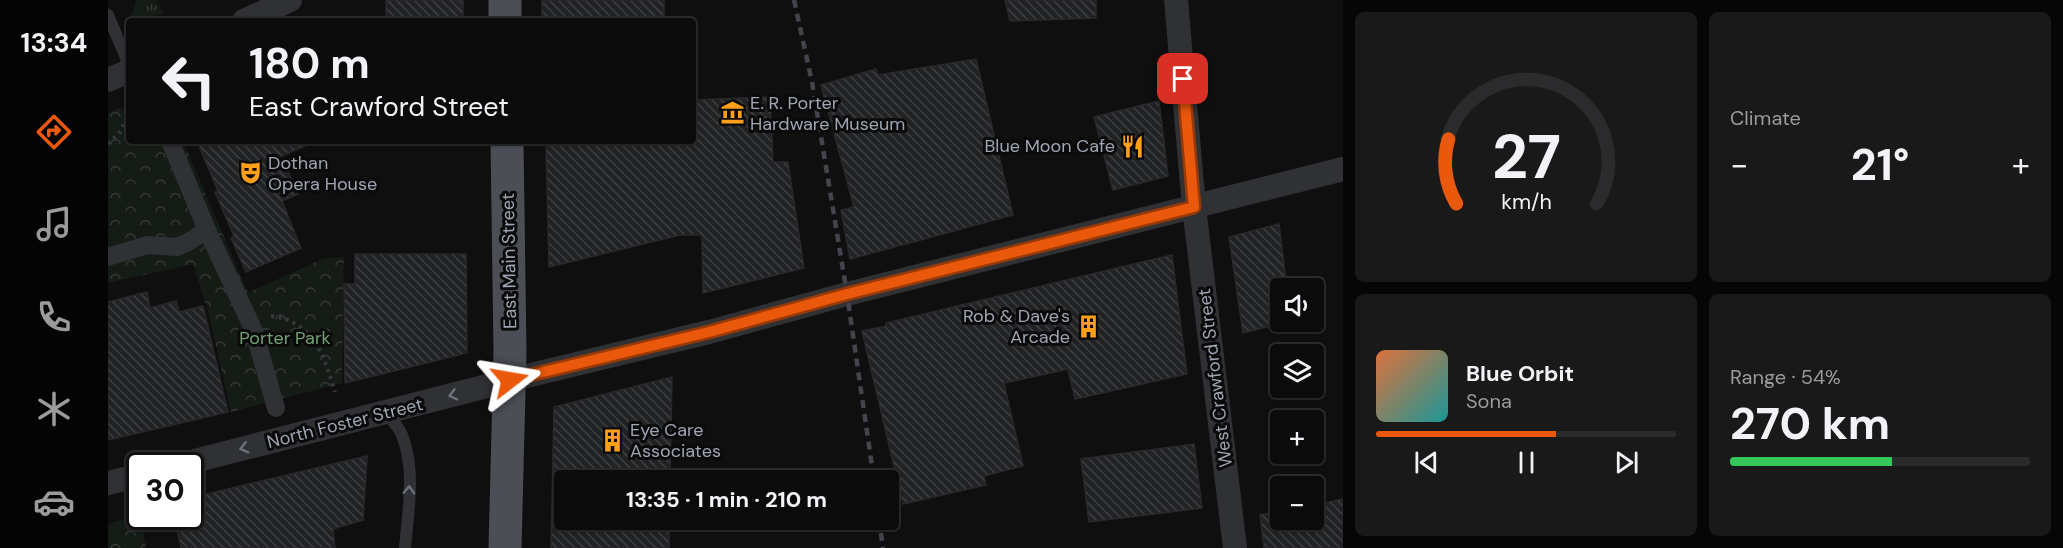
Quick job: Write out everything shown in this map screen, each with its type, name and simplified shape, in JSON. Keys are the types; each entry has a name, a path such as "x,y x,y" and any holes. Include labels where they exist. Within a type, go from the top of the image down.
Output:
{"main road":[{"path":"505,0 505,18"},
{"name":"East Main Street","path":"505,548 510,380 507,144"}],"street":[{"name":"West Crawford Street","path":"1176,0 1194,207 1235,548"},
{"path":"249,18 284,1"},
{"path":"108,80 126,72"},
{"path":"171,144 207,230 254,331 276,408"},
{"name":"North Foster Street","path":"204,459 1343,170"},
{"path":"108,257 147,245 177,247 188,243 207,230"},
{"path":"108,483 126,478"}],"lane":[{"path":"108,15 126,58"},
{"path":"385,412 402,434 409,464 410,487 405,548"}],"path":[{"path":"108,144 120,132 126,121"},
{"path":"247,316 274,315 305,331 322,352 335,392"}],"green space":[{"path":"136,0 157,0 163,13 151,18 131,18"},
{"name":"Porter Park","path":"119,108 126,109 126,144 184,144 248,293 324,258 344,257 342,383 231,412 208,311 193,264 108,283 108,113"},
{"path":"126,520 126,530 143,530 146,548 108,548 108,524"}],"building":[{"path":"386,0 463,0 463,18 386,18"},
{"path":"542,0 664,0 664,18 542,18"},
{"path":"1005,0 1096,0 1096,18 1010,21"},
{"path":"976,59 1013,215 850,259 841,210 854,207 821,85 876,69 878,75"},
{"path":"770,97 773,162 788,162 804,268 703,293 702,235 680,235 549,267 546,144 696,144 696,100"},
{"name":"Blue Moon Cafe","path":"1159,101 1168,176 1113,190 1094,117"},
{"name":"Dothan Opera House","path":"198,144 310,144 281,156 298,194 282,201 301,248 246,272 231,238 234,236 215,192 218,191"},
{"path":"1279,224 1286,278 1270,278 1270,326 1243,333 1229,237"},
{"path":"355,254 466,254 467,353 345,383 344,284 355,284"},
{"path":"1172,255 1187,374 1075,399 1068,369 1004,383 1023,466 984,476 986,485 903,504 899,487 899,470 895,470 862,331 886,326 886,323"},
{"path":"147,292 150,308 176,301 179,312 203,306 228,412 108,440 108,302"},
{"name":"Eye Care Associates","path":"672,377 670,470 554,470 554,530 669,530 669,548 551,548 554,407"},
{"path":"1194,444 1202,508 1089,522 1081,459"},
{"path":"367,456 363,520 333,529 335,548 181,548 177,530 204,530 204,495"},
{"path":"1343,499 1343,548 1264,548 1260,515 1270,513 1270,530 1324,530 1324,503"}],"railway":[{"path":"794,0 812,82 847,294 873,470"},
{"path":"881,530 883,548"}],"place":[{"name":"E. R. Porter Hardware Museum","path":"732,113"},
{"name":"Blue Moon Cafe","path":"1133,146"},
{"name":"Dothan Opera House","path":"250,173"},
{"name":"Rob & Dave's Arcade","path":"1088,326"},
{"name":"Eye Care Associates","path":"612,440"}],"route":[{"path":"510,380 709,332 847,294 1194,207 1183,79"}]}
